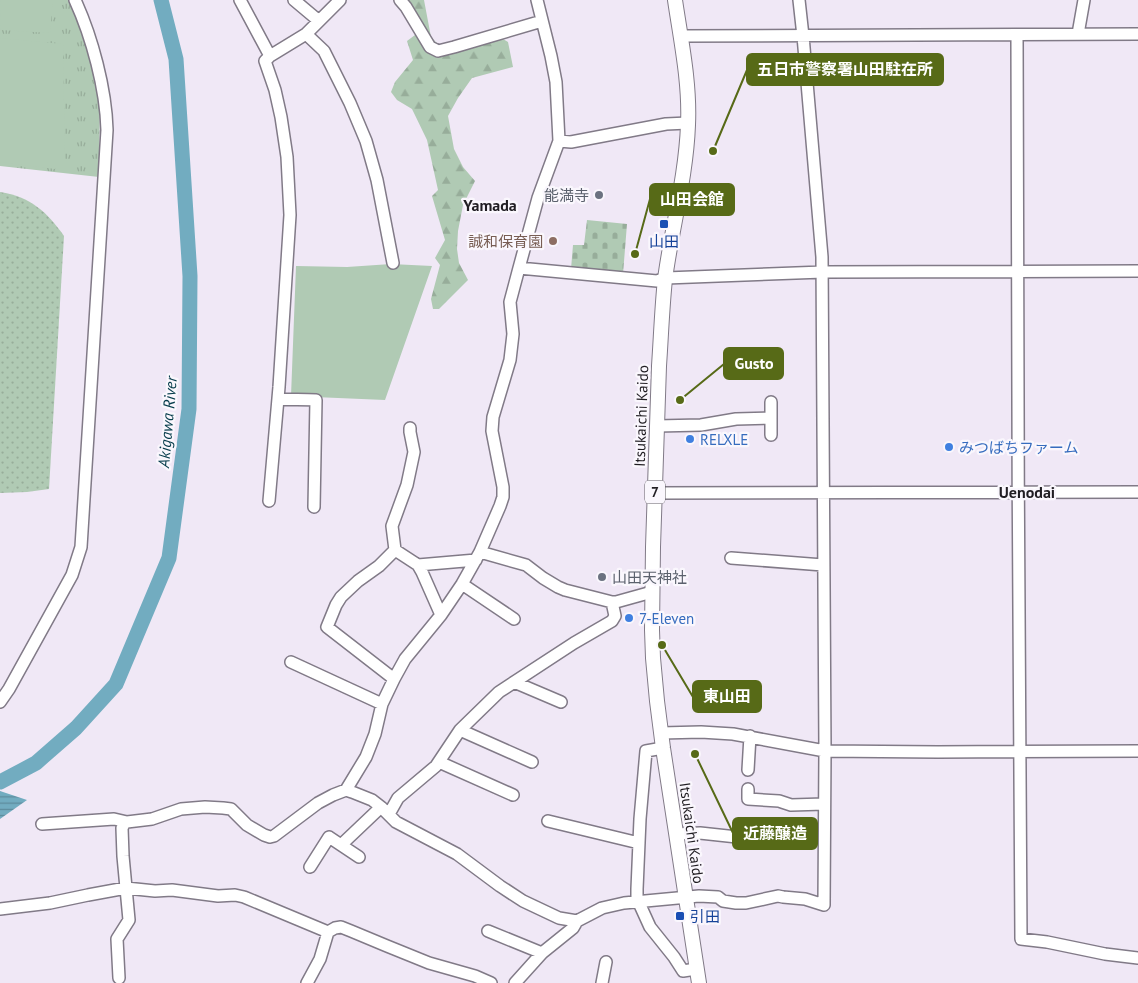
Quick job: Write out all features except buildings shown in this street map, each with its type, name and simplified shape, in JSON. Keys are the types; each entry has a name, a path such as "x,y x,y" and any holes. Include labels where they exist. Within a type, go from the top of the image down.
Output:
{"main road":[{"name":"Itsukaichi Kaido","path":"675,0 686,70 688,123 684,167 666,278 658,366 652,630 661,733 698,983"}],"street":[{"path":"0,702 72,575 81,546 107,130 105,99 96,62 86,26 75,0"},
{"path":"240,0 270,56"},
{"path":"294,0 319,21"},
{"path":"269,501 278,399 290,215 281,117 275,90 265,61 306,34 340,0"},
{"path":"400,0 430,47 438,51 542,21"},
{"path":"42,824 114,819 127,822 152,819 181,809 223,808 231,809 246,825 270,837 318,803 346,790 366,757 376,734 382,704 394,679 405,660 441,615 462,584 497,516 503,497 504,486 492,431 493,417 510,360 513,334 510,302 538,198 559,141 556,82 537,0"},
{"path":"515,983 542,953 573,928 577,921 602,908 624,903 686,897 718,898 723,901 746,903 778,896 805,899 824,905 822,257 799,0"},
{"path":"1078,34 1084,0"},
{"path":"306,34 324,51 350,103 366,141 377,180 392,263"},
{"path":"681,36 1138,34"},
{"path":"1017,35 1021,939 1138,958"},
{"path":"559,141 571,142 666,124 688,123"},
{"path":"519,268 657,281 666,278 822,272 1138,270"},
{"path":"278,399 316,400 314,506"},
{"path":"771,402 771,436"},
{"path":"657,426 701,425 736,419 771,418"},
{"path":"410,428 414,452 407,485 392,526 395,550 418,565 441,615"},
{"path":"655,493 1138,492"},
{"path":"394,679 327,627 341,597 358,581 379,566 395,550"},
{"path":"418,565 478,556 526,565 558,587 612,602 652,592"},
{"path":"731,558 823,565"},
{"path":"462,584 514,619"},
{"path":"341,845 385,811 436,766 460,730 499,692 574,643 612,621 615,616 612,602"},
{"path":"292,662 382,704"},
{"path":"514,682 561,702"},
{"path":"460,730 532,762"},
{"path":"661,733 701,732 733,734 825,750 938,752 1138,751"},
{"path":"748,770 750,736"},
{"path":"663,748 646,751 636,898 650,927 683,970 696,968"},
{"path":"439,762 513,794"},
{"path":"748,789 748,799 779,801 791,805 824,804"},
{"path":"346,790 366,797 396,822 458,854 523,901 559,918 577,921"},
{"path":"548,821 639,843"},
{"path":"119,978 117,938 129,920 122,828 127,822"},
{"path":"676,834 700,833 737,837"},
{"path":"310,867 329,837 359,856"},
{"path":"0,909 50,904 126,888 155,891 172,890 218,896 235,895 244,897 328,932"},
{"path":"307,983 320,959 328,932 335,928 351,931 429,963 476,976 491,983"},
{"path":"488,931 542,953"},
{"path":"602,983 606,962"}],"green space":[{"path":"0,0 70,0 86,44 100,96 99,177 0,166"},
{"path":"1,0 53,0 50,33 0,30"},
{"path":"406,0 424,0 431,37 441,47 498,36 508,42 513,67 472,78 448,116 454,149 463,167 475,181 463,205 458,231 457,249 459,263 468,280 439,309 433,309 431,299 440,265 435,258 445,240 432,196 438,190 427,140 412,109 397,100 391,92 395,82 413,60 407,41 423,29"},
{"path":"0,38 63,44 65,159 55,169 0,162"},
{"path":"0,192 21,198 37,207 64,236 49,489 27,492 0,493"},
{"path":"587,220 627,224 623,274 571,269 573,245 584,245"},
{"path":"391,264 432,266 385,400 291,396 296,266 347,267"}],"water":[{"path":"0,791 27,800 0,819"}],"waterway":[{"name":"Akigawa River","path":"0,782 36,763 76,728 116,684 169,558 189,409 190,276 176,59 161,0"}],"place":[{"name":"五日市警察署山田駐在所","path":"713,151"},
{"name":"能満寺","path":"599,195"},
{"name":"山田","path":"664,224"},
{"name":"誠和保育園","path":"553,241"},
{"name":"山田会館","path":"635,254"},
{"name":"Gusto","path":"680,400"},
{"name":"RELXLE","path":"690,439"},
{"name":"みつばちファーム","path":"949,447"},
{"name":"山田天神社","path":"602,577"},
{"name":"7-Eleven","path":"629,618"},
{"name":"東山田","path":"662,645"},
{"name":"近藤醸造","path":"695,754"},
{"name":"引田","path":"680,916"}],"district":[{"name":"Yamada","path":"490,205"},
{"name":"Uenodai","path":"1027,492"}]}
